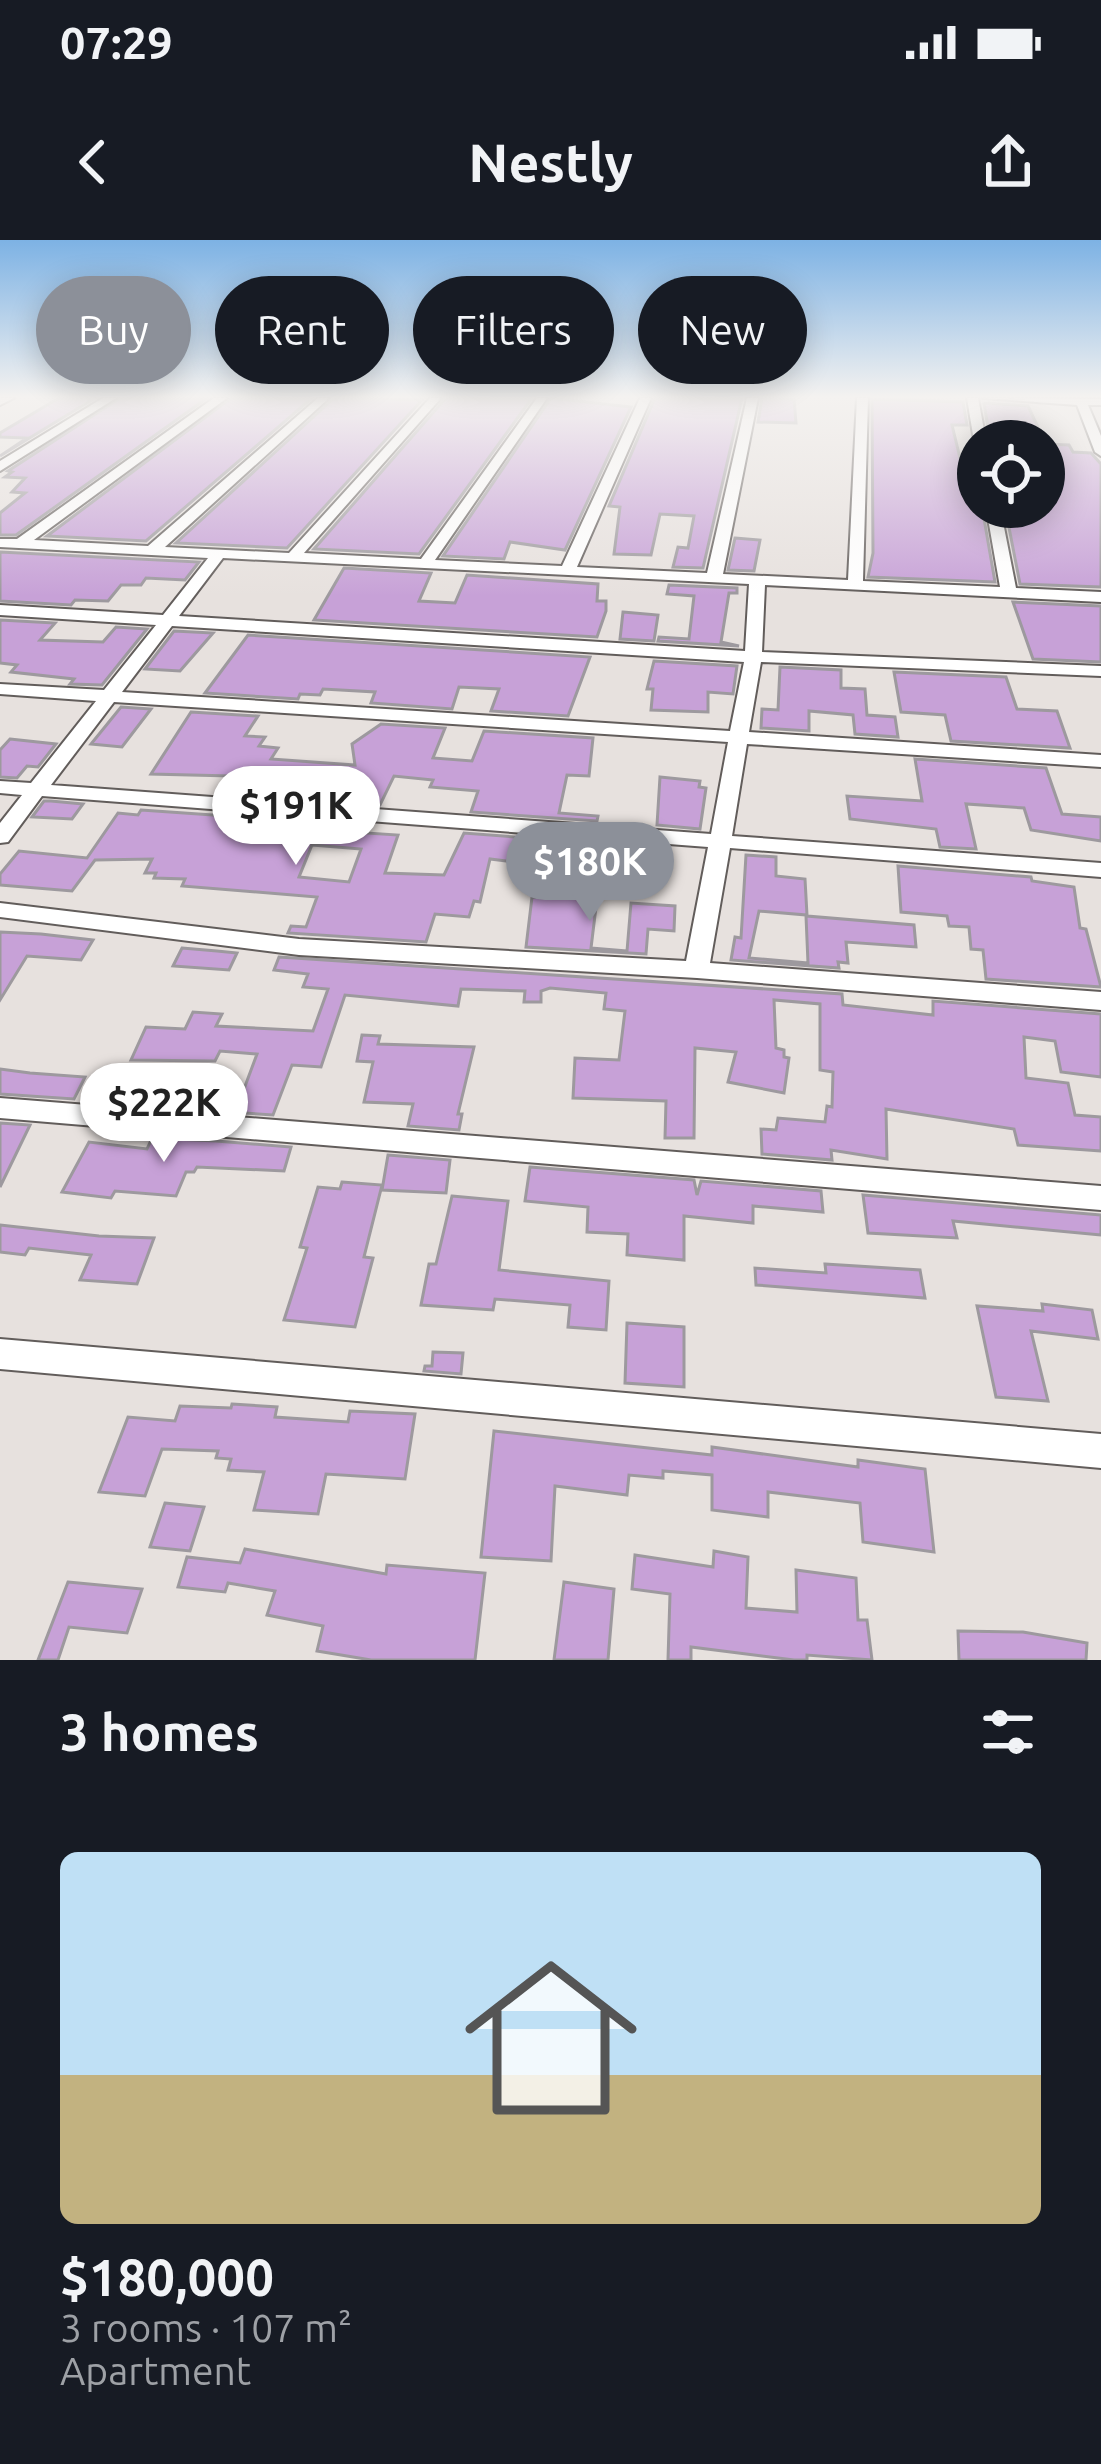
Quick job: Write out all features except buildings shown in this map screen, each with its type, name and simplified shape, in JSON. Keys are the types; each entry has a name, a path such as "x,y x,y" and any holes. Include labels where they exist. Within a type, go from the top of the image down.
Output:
{"street":[{"path":"20,544 130,464"},
{"path":"151,550 249,464"},
{"path":"292,558 376,464"},
{"path":"425,564 495,464"},
{"path":"567,571 616,464"},
{"path":"714,578 739,464"},
{"path":"855,585 860,464"},
{"path":"997,528 1009,593"},
{"path":"0,543 1101,597"},
{"path":"0,836 219,554"},
{"path":"697,970 753,657 757,580"},
{"path":"0,610 753,657 1101,671"},
{"path":"0,689 1101,761"},
{"path":"0,787 1101,870"},
{"path":"0,910 299,947 697,970 1101,1001"},
{"path":"0,1108 1101,1198"},
{"path":"0,1354 1101,1451"}]}
